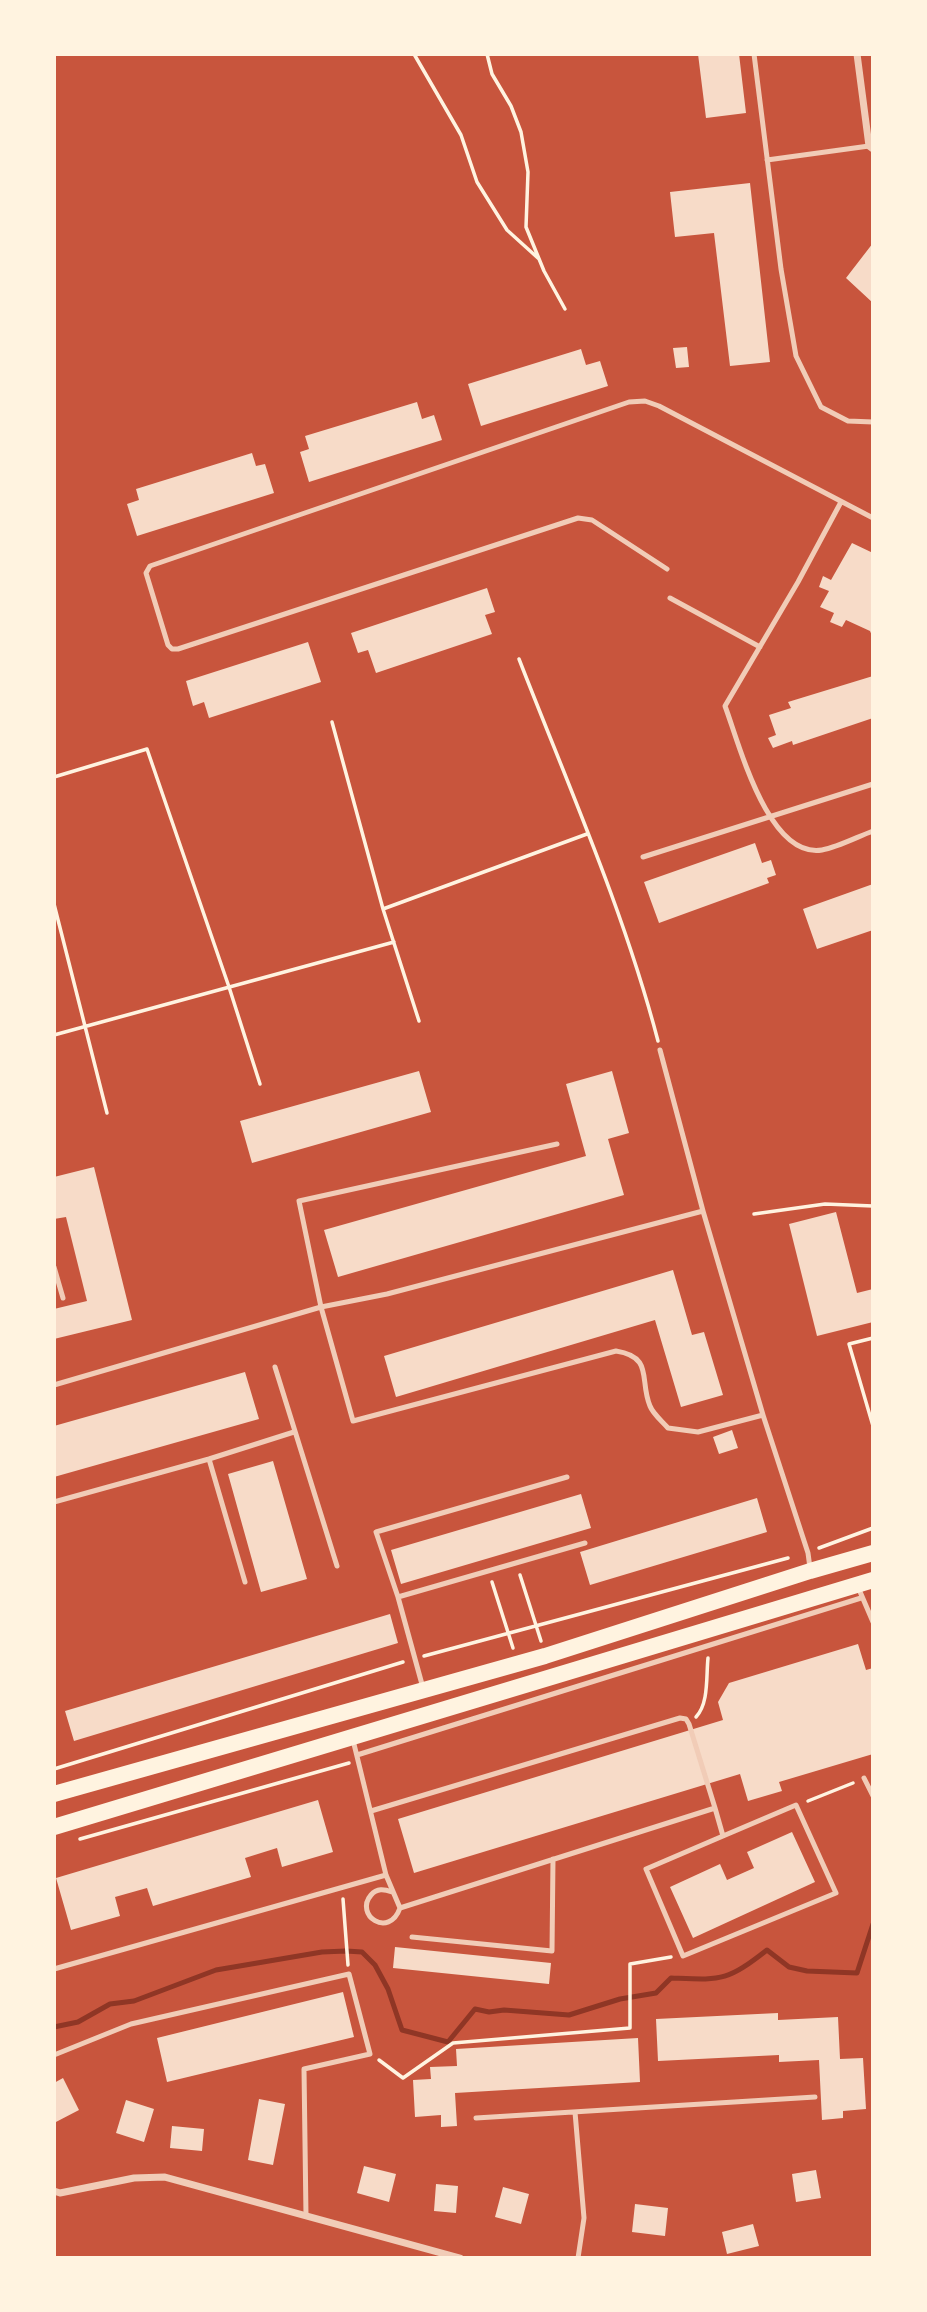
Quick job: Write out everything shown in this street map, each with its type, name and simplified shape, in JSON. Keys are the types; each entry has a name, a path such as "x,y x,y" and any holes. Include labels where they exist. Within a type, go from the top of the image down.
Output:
{"main road":[{"path":"54,1794 545,1656 873,1553"},
{"path":"54,1827 864,1587"}],"street":[{"path":"857,54 871,147"},
{"path":"54,2191 60,2193 134,2178 165,2177 460,2258"}],"lane":[{"path":"754,54 781,269 796,356 821,407 848,421 873,422"},
{"path":"767,160 871,147"},
{"path":"667,569 592,520 578,518 178,649 172,649 168,645 146,573 150,566 629,402 645,401 659,406 873,518"},
{"path":"841,502 725,706 755,790 768,817 786,836 802,848 820,850 873,831"},
{"path":"670,598 760,647"},
{"path":"643,857 873,784"},
{"path":"660,1050 703,1211 763,1415 808,1553 810,1571"},
{"path":"557,1144 299,1202 321,1307 353,1421 617,1351 632,1354 642,1364 650,1407 668,1428 698,1432 763,1415"},
{"path":"54,1385 321,1307 387,1294 703,1211"},
{"path":"54,1266 63,1298"},
{"path":"275,1367 337,1566"},
{"path":"54,1502 209,1459 294,1432"},
{"path":"209,1459 245,1582"},
{"path":"423,1691 398,1597 376,1532 567,1477"},
{"path":"398,1597 585,1543"},
{"path":"357,1755 864,1587 873,1622"},
{"path":"371,1811 680,1718 686,1719 690,1724 723,1836"},
{"path":"352,1737 386,1875 400,1908 391,1922 374,1921 368,1914 366,1905 369,1897 375,1891 384,1889 392,1892"},
{"path":"864,1778 873,1796"},
{"path":"796,1805 836,1893 683,1956 646,1869 723,1836 796,1805"},
{"path":"400,1908 715,1808"},
{"path":"412,1937 552,1951 553,1860"},
{"path":"54,1969 386,1875"},
{"path":"54,2055 131,2024 349,1974 370,2054 304,2069 306,2216"},
{"path":"476,2118 815,2097"},
{"path":"575,2112 584,2218 578,2258"}],"path":[{"path":"414,54 461,135 477,182 507,230 540,260"},
{"path":"487,54 492,74 511,106 521,132 528,172 526,227 565,309"},
{"path":"519,659 632,957 660,1050"},
{"path":"332,722 383,909 419,1021"},
{"path":"54,777 147,749 260,1084"},
{"path":"383,909 587,834"},
{"path":"54,904 107,1113"},
{"path":"54,1035 394,942"},
{"path":"754,1214 825,1203 873,1206"},
{"path":"873,1338 849,1344 873,1426"},
{"path":"54,1769 415,1658 808,1553 873,1528"},
{"path":"516,1563 536,1626"},
{"path":"489,1571 508,1634"},
{"path":"690,1724 702,1710 708,1655"},
{"path":"796,1805 864,1778"},
{"path":"342,1887 348,1959"},
{"path":"370,2054 403,2078 453,2043 631,2028 630,1964 683,1956"}],"building":[{"path":"698,54 739,54 746,113 706,118"},
{"path":"750,183 770,362 730,366 714,233 675,237 670,192"},
{"path":"873,243 873,303 846,278"},
{"path":"687,347 689,367 676,368 673,348"},
{"path":"581,349 586,365 600,361 608,386 481,426 468,384"},
{"path":"417,402 422,419 434,415 442,440 309,482 300,452 309,449 305,436"},
{"path":"252,453 256,466 265,464 274,493 137,536 127,504 139,500 136,489"},
{"path":"852,543 873,553 873,638 870,631 846,620 842,627 830,622 834,613 820,607 829,591 819,587 823,576 831,580"},
{"path":"487,588 495,612 485,615 492,634 376,673 368,650 358,653 351,633"},
{"path":"308,642 321,682 209,718 204,702 193,706 186,681"},
{"path":"873,676 873,718 793,745 792,741 773,748 768,738 776,735 769,715 791,708 788,702"},
{"path":"755,843 762,863 771,860 776,875 767,878 769,883 659,923 644,882"},
{"path":"873,884 873,930 817,949 803,909"},
{"path":"419,1071 431,1112 252,1163 240,1121"},
{"path":"612,1071 629,1133 608,1139 624,1195 338,1277 324,1230 586,1156 566,1084"},
{"path":"94,1167 132,1320 54,1339 54,1309 87,1301 66,1217 54,1219 54,1177"},
{"path":"836,1212 857,1293 873,1289 873,1322 817,1336 789,1224"},
{"path":"673,1270 692,1335 704,1332 723,1395 681,1407 655,1320 396,1397 384,1356"},
{"path":"245,1372 259,1419 54,1477 54,1426"},
{"path":"732,1430 738,1448 719,1454 713,1437"},
{"path":"273,1461 307,1579 261,1592 228,1474"},
{"path":"581,1494 591,1528 401,1584 391,1550"},
{"path":"757,1498 767,1532 590,1585 580,1552"},
{"path":"390,1614 398,1643 74,1741 65,1711"},
{"path":"858,1644 866,1670 873,1668 873,1754 779,1782 782,1791 748,1801 740,1774 414,1873 398,1819 723,1720 718,1702 729,1683"},
{"path":"318,1800 333,1852 282,1867 277,1848 245,1858 251,1877 153,1906 147,1888 115,1897 120,1916 71,1930 56,1878"},
{"path":"792,1832 815,1882 693,1938 670,1887 720,1864 727,1880 754,1868 747,1852"},
{"path":"395,1947 551,1963 549,1984 393,1968"},
{"path":"343,1992 354,2037 167,2082 157,2038"},
{"path":"778,2013 778,2020 838,2017 840,2059 863,2058 866,2109 843,2111 843,2118 822,2120 819,2060 779,2062 779,2055 658,2061 656,2019"},
{"path":"638,2038 640,2082 455,2093 457,2126 441,2127 441,2115 415,2117 413,2080 431,2079 430,2067 457,2066 456,2049"},
{"path":"63,2078 79,2110 54,2123 54,2083"},
{"path":"259,2099 285,2104 273,2165 248,2160"},
{"path":"126,2100 154,2109 144,2142 116,2133"},
{"path":"172,2126 204,2129 202,2151 170,2148"},
{"path":"364,2166 396,2174 389,2202 357,2193"},
{"path":"816,2170 821,2198 796,2202 792,2174"},
{"path":"436,2184 458,2186 456,2213 434,2211"},
{"path":"503,2187 529,2194 521,2224 495,2217"},
{"path":"635,2204 668,2208 665,2236 632,2232"},
{"path":"753,2224 759,2246 727,2254 722,2232"}],"waterway":[{"path":"54,2027 78,2022 110,2004 134,2001 216,1970 322,1952 346,1951 362,1952 375,1965 388,1989 402,2030 448,2042 475,2009 489,2012 504,2010 569,2015 620,1999 656,1993 671,1978 723,1977 742,1968 767,1950 789,1967 807,1971 857,1973 873,1924"}]}
